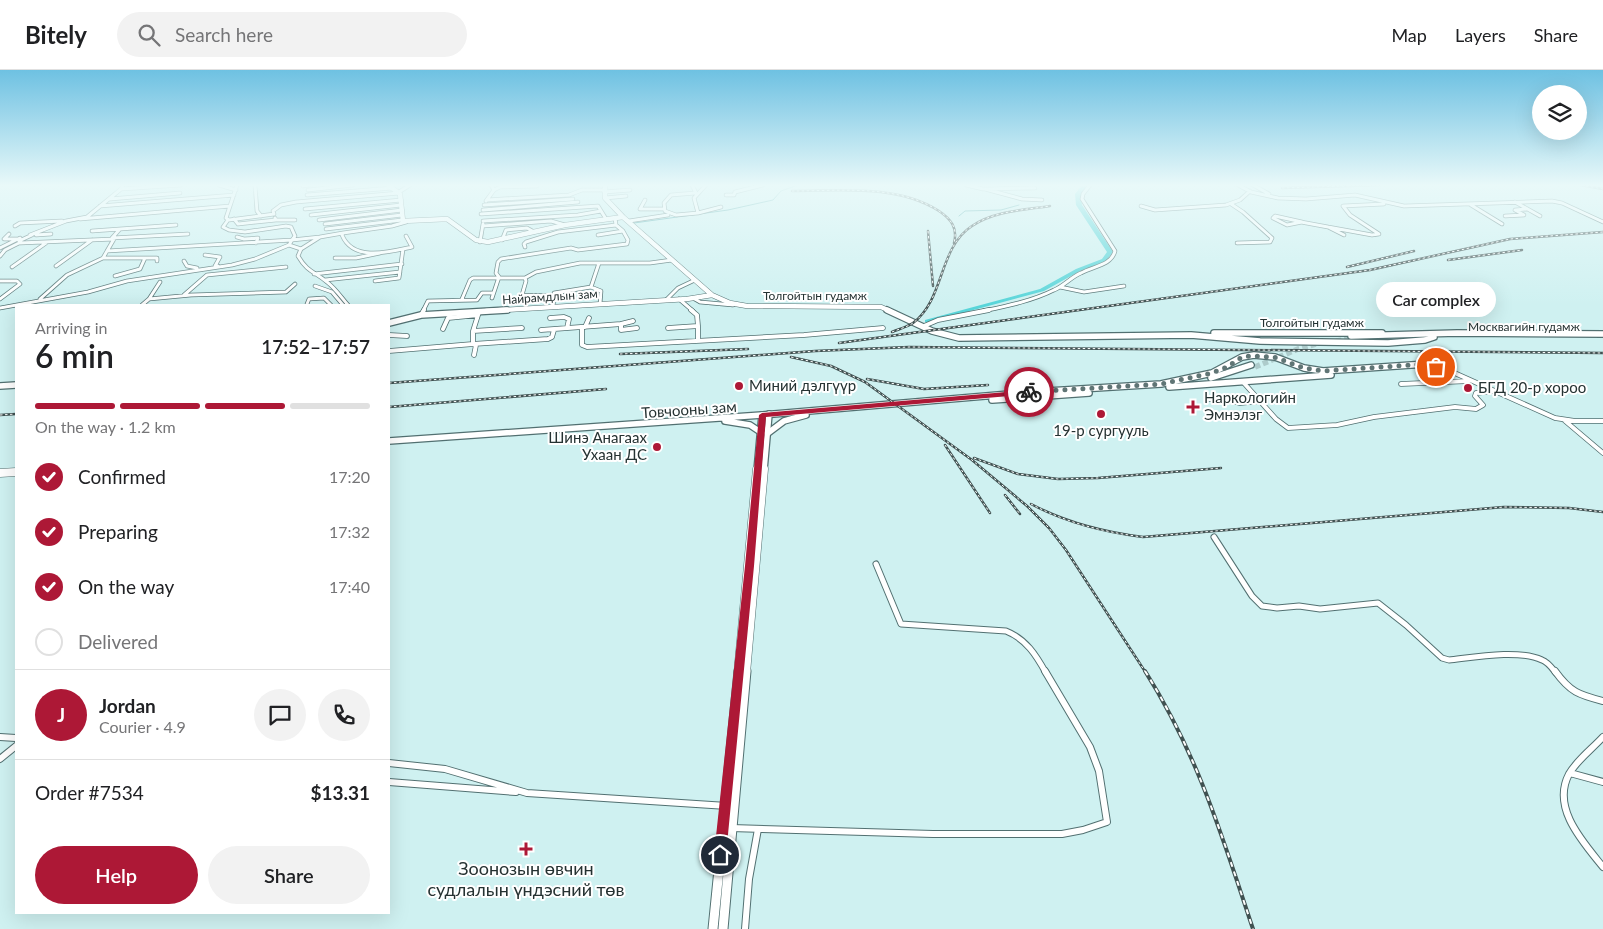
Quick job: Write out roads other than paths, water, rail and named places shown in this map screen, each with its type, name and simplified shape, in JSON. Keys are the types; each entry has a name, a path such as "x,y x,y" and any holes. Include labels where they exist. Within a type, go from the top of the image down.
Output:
{"main road":[{"path":"456,225 480,242 502,240 565,225"},
{"name":"Толгойтын гудамж","path":"634,225 712,295 735,304 760,306 874,306 887,309 938,334 959,338 1240,333 1434,335"},
{"name":"Найрамдлын зам","path":"390,323 421,316 694,298 712,295"},
{"path":"1240,333 1246,336 1242,340"},
{"path":"1254,333 1251,336 1260,341"},
{"name":"Толгойтын гудамж","path":"1190,335 1260,341 1388,343 1425,340 1434,335"},
{"name":"Москвагийн гудамж","path":"1354,337 1434,335 1603,336"},
{"name":"Товчооны зам","path":"390,442 766,416 1032,392 1161,384 1186,380 1215,372 1242,357 1254,355 1274,357 1304,368 1323,371 1426,364 1438,366"},
{"path":"1186,380 1199,380 1253,366 1234,376 1198,385"},
{"name":"Товчооны зам","path":"390,442 724,421 766,416 806,415 956,402 1036,398 1438,366"},
{"path":"0,386 15,385"},
{"path":"765,433 779,424 806,415"},
{"path":"723,929 736,807 766,416"},
{"path":"724,421 750,425 765,433"},
{"path":"713,929 722,828 765,433"},
{"path":"0,471 15,470"}],"street":[{"path":"0,256 5,250 23,239 56,225"},
{"path":"92,231 175,225"},
{"path":"20,304 88,292 126,281 245,262 289,245 294,232 289,226 231,231 223,227 224,225"},
{"path":"326,229 348,225"},
{"path":"107,251 292,240 393,225"},
{"path":"480,242 483,226 496,225"},
{"path":"525,247 524,244 526,242 549,234 615,225"},
{"path":"499,277 496,274 498,262 506,258 571,248 578,250 625,245 628,240 623,231 616,225"},
{"path":"924,326 938,320 1009,306 1060,287 1080,274 1108,262 1116,253 1100,225"},
{"path":"1237,243 1270,242 1272,238 1258,225"},
{"path":"1318,225 1372,235 1379,234 1369,225"},
{"path":"1328,227 1344,235"},
{"path":"502,240 506,230 527,228 534,232"},
{"path":"103,258 114,239 112,238 120,230"},
{"path":"598,235 623,231"},
{"path":"344,233 343,239 354,250 381,252 413,246 406,236"},
{"path":"9,234 4,238 19,242 47,242 188,234"},
{"path":"32,235 51,234"},
{"path":"237,237 244,239 258,238 256,243"},
{"path":"320,237 300,249 298,256 304,266 313,274 325,280 347,304"},
{"path":"56,266 92,240"},
{"path":"0,249 19,242"},
{"path":"0,249 19,242"},
{"path":"12,267 47,242"},
{"path":"289,245 300,249"},
{"path":"375,281 399,278 403,249"},
{"path":"335,258 356,258 381,252"},
{"path":"205,255 220,257 215,266 221,267"},
{"path":"40,300 67,275 103,258 157,258 158,261"},
{"path":"115,276 142,268 145,258"},
{"path":"462,299 471,279 525,278 533,273 580,263 650,263 672,260"},
{"path":"184,261 188,266 201,270"},
{"path":"591,287 599,263"},
{"path":"313,274 402,264"},
{"path":"183,296 207,275 286,267"},
{"path":"325,280 400,272"},
{"path":"492,298 499,277"},
{"path":"525,278 522,296 553,296"},
{"path":"666,300 678,288 695,280"},
{"path":"0,282 17,281 20,284 0,299"},
{"path":"143,304 160,282"},
{"path":"149,298 286,292 295,284"},
{"path":"315,286 332,292 342,304"},
{"path":"1060,287 1084,292 1124,286"},
{"path":"553,307 554,293 562,290 591,287 601,291 600,304"},
{"path":"421,316 428,301 477,300 482,293 493,292"},
{"path":"307,304 309,299 324,298 330,304"},
{"path":"694,298 700,302 735,304"},
{"path":"679,299 697,315 698,341"},
{"path":"0,308 15,305"},
{"path":"443,329 448,318 479,313 473,331 473,344 476,345 474,355"},
{"path":"550,318 564,317 569,319 567,328"},
{"path":"589,318 584,327 583,347 804,335 883,328"},
{"path":"541,330 621,324 633,321"},
{"path":"621,324 621,330 638,328"},
{"path":"668,328 698,326"},
{"path":"473,331 522,328"},
{"path":"390,351 548,339 552,337 554,330"},
{"path":"390,335 407,336"},
{"path":"1438,366 1555,418 1603,422"},
{"path":"1401,384 1469,381"},
{"path":"1242,382 1285,427 1302,428 1337,425 1374,417 1455,407 1476,410 1483,406 1474,396 1476,393 1493,390"},
{"path":"1209,399 1226,398 1240,403 1260,401"},
{"path":"1563,419 1603,453"},
{"path":"1214,537 1252,596 1262,606 1277,608 1299,606 1320,609 1378,603 1411,629 1442,658 1449,660 1525,656 1541,658 1555,671 1568,689 1603,701"},
{"path":"722,828 934,834 1062,834 1083,830 1107,822 1099,771 1090,747 1028,645 1010,632 1000,630 901,624 876,564"},
{"path":"0,737 15,738"},
{"path":"1603,737 1570,773 1564,783 1562,796 1565,810 1583,841 1603,867"},
{"path":"0,760 15,747"},
{"path":"390,763 445,769 527,793"},
{"path":"1570,773 1603,782"},
{"path":"390,782 736,807"},
{"path":"745,929 758,829"}],"waterway":[{"path":"927,321 1042,290 1078,270 1104,260 1110,252 1092,225"}],"tunnel":[{"path":"1336,341 1356,338"},
{"path":"1255,367 1298,349 1320,343"}],"railway":[{"path":"953,225 955,233 954,243"},
{"path":"892,332 913,323 923,313 937,288 953,247 961,236 974,225"},
{"path":"928,231 933,286"},
{"path":"839,343 1370,270 1510,239 1603,232"},
{"path":"1448,260 1522,250"},
{"path":"1347,267 1414,251"},
{"path":"390,383 815,351 909,347 1603,353"},
{"path":"620,354 748,349"},
{"path":"791,357 831,366 865,382 972,460 1027,506 1049,528 1066,550 1146,673"},
{"path":"867,379 924,389 988,385"},
{"path":"390,407 606,389"},
{"path":"0,415 15,414"},
{"path":"945,445 990,513"},
{"path":"974,458 1018,474 1058,479 1098,478 1221,468"},
{"path":"1005,495 1020,514"},
{"path":"1031,504 1086,526 1143,537 1504,507 1569,508 1603,512"},
{"path":"1145,671 1164,702 1194,765 1219,829 1253,929"}],"place":[{"name":"Car complex","path":"1436,367"},
{"name":"Миний дэлгүүр","path":"739,386"},
{"name":"БГД 20-р хороо","path":"1468,388"},
{"name":"Наркологийн Эмнэлэг","path":"1193,407"},
{"name":"19-р сургууль","path":"1101,414"},
{"name":"Шинэ Анагаах Ухаан ДС","path":"657,447"},
{"name":"Зоонозын өвчин судлалын үндэсний төв","path":"526,849"}]}
